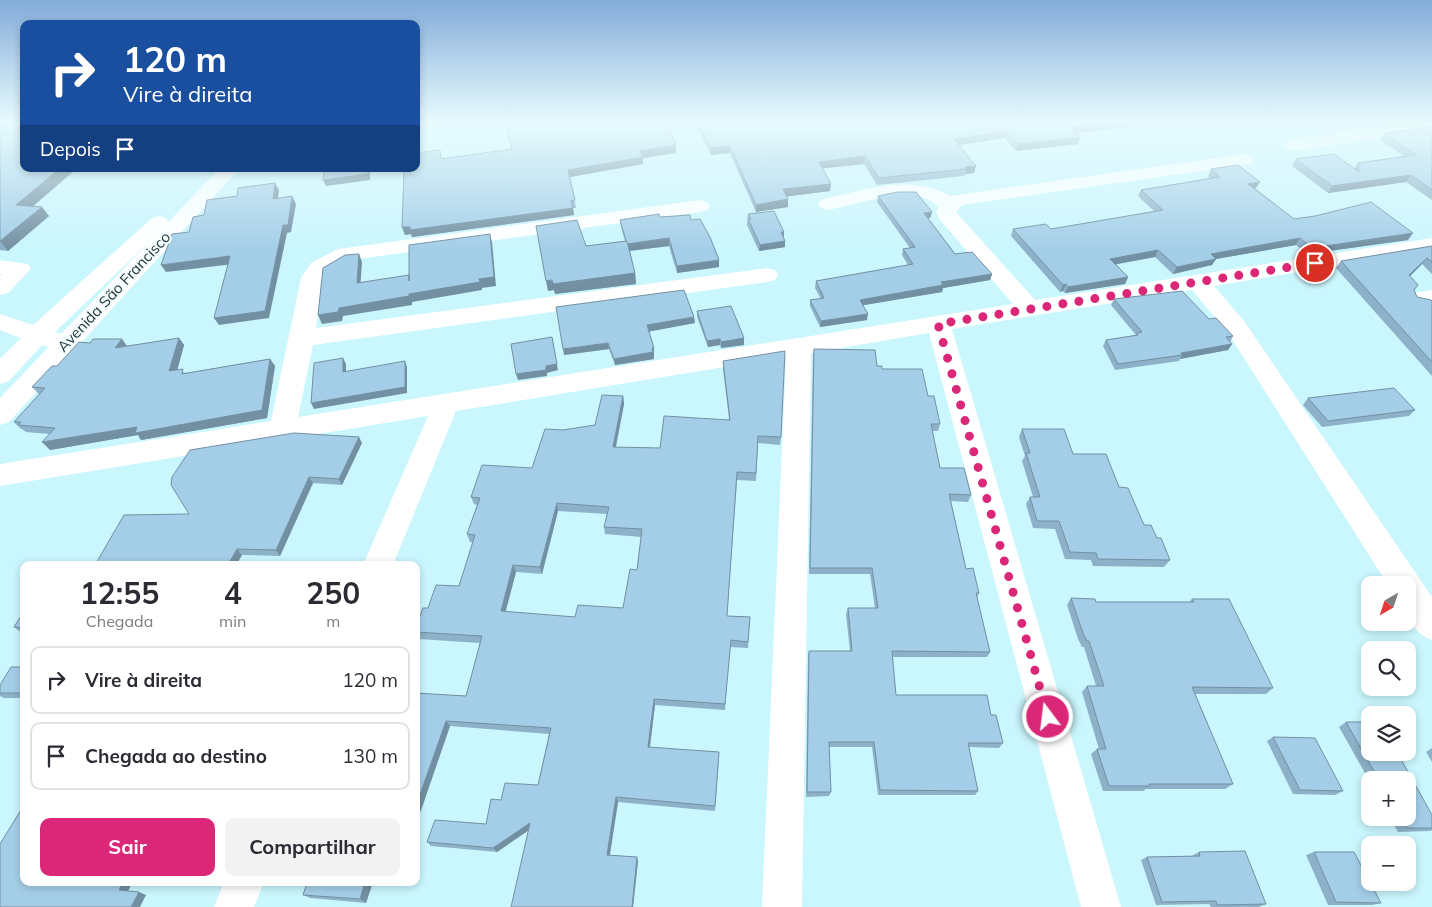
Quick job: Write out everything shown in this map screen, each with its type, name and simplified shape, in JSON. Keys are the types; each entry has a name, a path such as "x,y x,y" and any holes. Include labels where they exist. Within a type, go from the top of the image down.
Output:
{"street":[{"path":"1031,310 947,216 946,212 950,204 957,200 1214,164"},
{"name":"Avenida São Francisco","path":"0,415 226,172"},
{"path":"828,204 901,191 918,190 950,204"},
{"path":"282,429 303,338 311,281 322,266 346,254 700,206"},
{"path":"0,375 37,335 158,222"},
{"path":"0,475 1432,244"},
{"path":"0,267 20,269 0,288"},
{"path":"303,338 767,275"},
{"path":"1198,282 1236,327 1399,576"},
{"path":"0,322 66,344"},
{"path":"938,324 943,336 1100,907"},
{"path":"782,907 799,347"},
{"path":"380,561 446,404"},
{"path":"1416,601 1432,626"},
{"path":"234,907 242,886"}],"building":[{"path":"0,164 20,164 20,172 55,172 16,205 42,207 0,241"},
{"path":"420,164 601,164 568,170 575,200 571,201 573,208 410,230 410,227 402,227 404,172 420,172"},
{"path":"738,164 820,164 831,184 783,189 788,199 756,205"},
{"path":"870,164 975,164 976,166 965,167 966,169 879,178"},
{"path":"1303,164 1348,164 1359,172 1358,164 1432,164 1432,190 1411,175 1332,186"},
{"path":"1238,165 1260,182 1248,184 1294,219 1315,216 1371,202 1413,233 1312,248 1300,238 1211,254 1216,259 1177,267 1158,250 1110,259 1128,277 1068,287 1066,284 1063,285 1013,229 1046,224 1051,229 1163,210 1141,190 1220,177 1211,169"},
{"path":"324,172 368,172 368,174 323,180"},
{"path":"275,183 273,199 292,196 288,225 283,225 265,311 214,318 230,256 161,265 172,234 189,232 193,217 204,215 207,200 237,196 238,188"},
{"path":"898,192 916,192 932,212 924,213 955,254 972,252 992,274 941,282 943,285 860,300 868,314 821,321 810,300 824,298 816,281 913,264 903,249 915,247 878,196"},
{"path":"774,211 784,232 781,232 785,241 760,245 748,219 751,219 748,214"},
{"path":"659,214 660,217 690,215 691,220 700,219 710,237 719,260 677,266 669,238 627,244 620,220"},
{"path":"577,220 586,246 627,241 635,273 553,284 552,280 546,281 536,226"},
{"path":"490,234 494,277 479,279 480,282 339,308 338,312 318,315 323,268 345,255 359,254 357,283 409,275 409,245"},
{"path":"1432,246 1432,262 1427,258 1409,275 1418,285 1414,290 1417,297 1432,301 1432,362 1341,261"},
{"path":"684,290 694,317 647,325 654,348 652,348 653,352 614,359 608,343 563,349 556,307"},
{"path":"1182,291 1209,319 1216,318 1233,336 1226,337 1232,344 1181,353 1182,355 1118,364 1106,340 1138,335 1137,333 1142,332 1114,299"},
{"path":"731,306 744,338 721,342 720,339 707,341 697,311"},
{"path":"552,337 557,364 546,366 546,370 516,374 511,344"},
{"path":"179,338 169,371 183,369 182,374 270,359 262,410 135,433 137,427 42,442 55,428 18,425 21,422 14,422 45,388 32,387 52,366 57,366 79,342 90,343 93,339 122,339 115,348"},
{"path":"814,349 875,350 877,366 882,366 882,369 922,369 928,396 934,396 940,424 931,424 940,468 964,468 971,495 949,494 966,569 973,568 979,593 976,593 990,652 892,651 896,695 987,695 991,715 996,715 1003,743 968,743 978,791 880,790 874,742 829,742 831,792 807,792 809,651 852,651 848,608 878,608 872,568 810,568"},
{"path":"785,351 781,437 758,436 756,473 737,472 727,616 750,617 748,642 731,640 725,704 654,699 648,747 719,752 715,806 616,797 607,855 637,857 632,907 511,907 530,823 493,848 427,842 435,820 486,824 491,799 501,800 505,783 538,785 551,728 446,721 420,795 420,693 466,696 482,636 420,632 420,616 423,608 428,608 436,585 459,586 475,535 467,534 480,498 471,497 482,465 532,468 545,429 563,430 595,425 602,395 623,396 613,447 660,448 664,416 730,420 723,361","holes":["557,503 609,507 604,527 642,529 637,570 630,569 623,608 578,605 575,617 501,611 513,565 540,567"]},
{"path":"343,358 343,372 405,361 405,387 311,403 314,363"},
{"path":"1394,388 1415,410 1328,421 1308,398"},
{"path":"1022,429 1064,429 1073,454 1106,454 1119,487 1128,488 1144,525 1151,525 1157,538 1161,538 1170,560 1098,559 1096,553 1070,552 1059,521 1037,521 1030,497 1040,497 1026,453 1030,453"},
{"path":"294,433 359,437 339,479 309,477 276,550 237,549 230,561 97,561 124,515 189,514 171,485 172,477 190,450"},
{"path":"1071,598 1095,599 1096,602 1194,602 1192,599 1229,599 1273,688 1192,687 1233,784 1109,786 1097,749 1106,749 1087,686 1104,686 1089,641 1087,641 1083,633"},
{"path":"20,617 20,628 14,627"},
{"path":"11,667 20,667 20,693 0,693 0,685"},
{"path":"1346,722 1361,722 1361,748"},
{"path":"1273,737 1315,738 1343,791 1300,790"},
{"path":"1368,761 1402,761 1408,771 1374,771"},
{"path":"1416,786 1432,815 1432,828 1407,828 1406,826 1416,826"},
{"path":"20,812 20,886 121,886 119,890 139,892 131,907 0,907 0,844"},
{"path":"1245,851 1266,904 1217,905 1216,901 1162,902 1147,857 1200,856 1199,852"},
{"path":"1314,852 1354,852 1361,865 1361,891 1375,891 1381,903 1336,902"},
{"path":"306,886 364,886 360,899 303,895"}],"route":[{"path":"1048,717 943,336 938,324 1315,263"}]}
